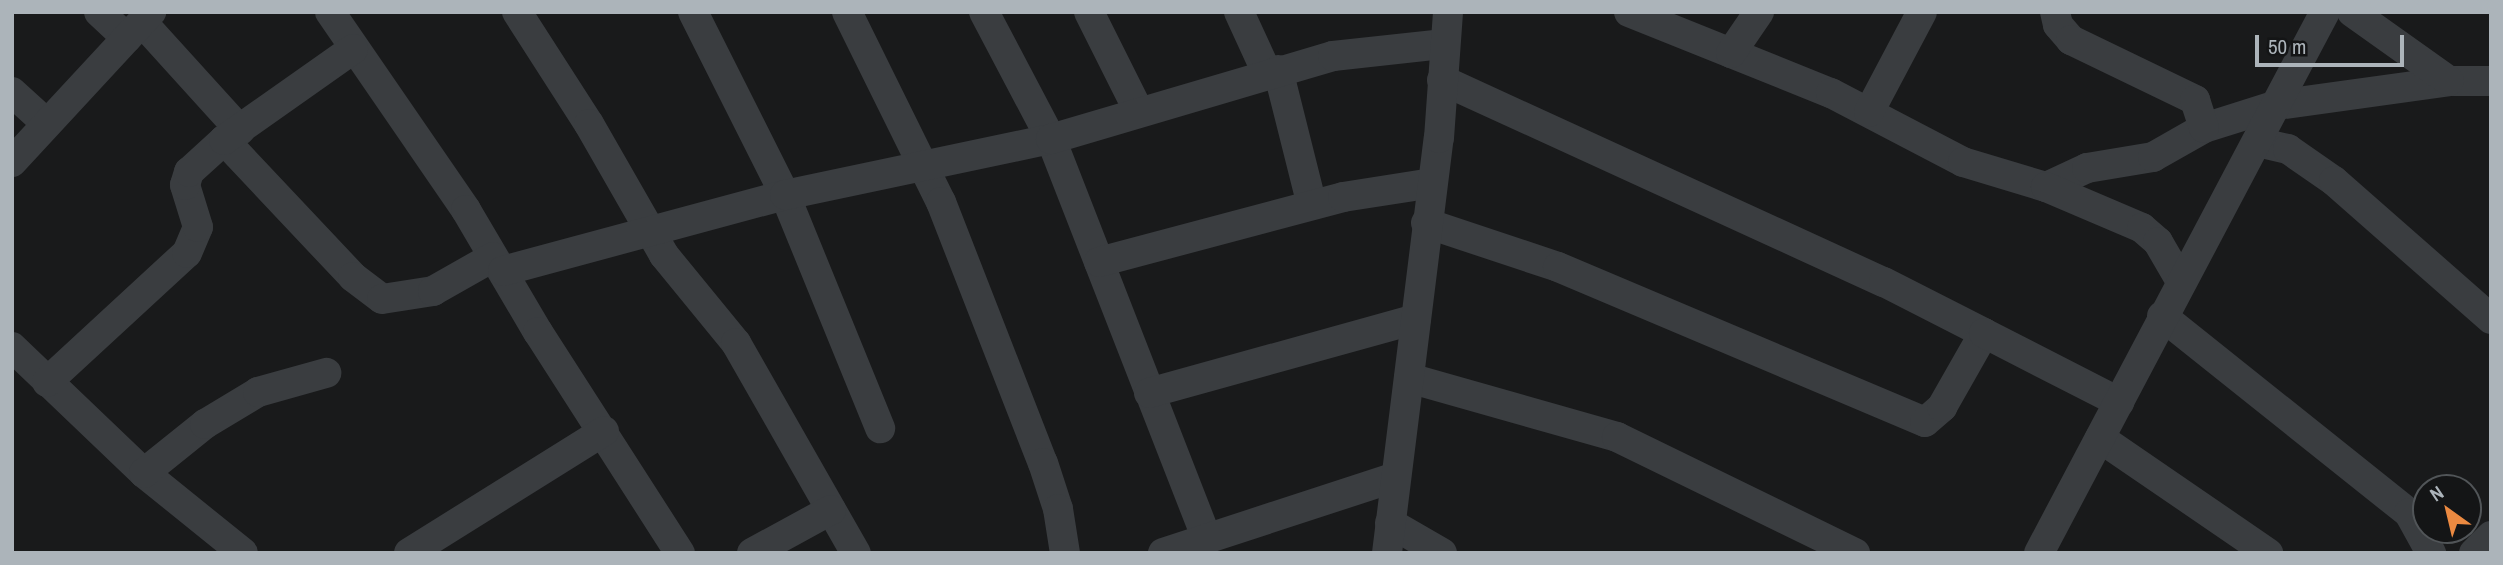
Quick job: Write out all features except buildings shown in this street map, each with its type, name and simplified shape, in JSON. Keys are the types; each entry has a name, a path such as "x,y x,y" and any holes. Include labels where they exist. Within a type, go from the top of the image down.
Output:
{"street":[{"path":"99,12 140,24 353,277 382,299 433,291 498,264 649,230 785,195 923,163 1051,139 1272,72 1362,51 1444,44"},
{"path":"330,12 498,264 680,553"},
{"path":"517,12 589,124 649,230 736,343 856,553"},
{"path":"693,12 785,195 880,428"},
{"path":"847,12 923,163 1043,463 1058,509 1065,553"},
{"path":"984,12 1051,139 1149,393 1218,543"},
{"path":"1089,12 1139,112"},
{"path":"1239,12 1272,72 1312,205"},
{"path":"1387,553 1432,183 1448,12"},
{"path":"1629,12 1869,112 1963,162 2046,187 2142,228 2158,242 2180,280"},
{"path":"1731,53 1759,12"},
{"path":"1869,112 1922,12"},
{"path":"2055,12 2058,25 2071,40 2195,100 2204,128"},
{"path":"2039,553 2180,280 2258,142 2325,12"},
{"path":"2352,12 2449,81"},
{"path":"12,162 140,24"},
{"path":"47,382 187,253 198,227 185,185 188,172 232,135 353,48"},
{"path":"1442,80 1884,282 2119,402"},
{"path":"2046,187 2087,168 2154,157 2204,128 2277,105 2449,81 2491,81"},
{"path":"12,92 47,124"},
{"path":"2258,142 2288,149 2334,181 2491,319"},
{"path":"1099,262 1312,205 1432,183"},
{"path":"1426,223 1558,267 1925,422 1942,407 1984,333"},
{"path":"2162,316 2409,513 2431,553"},
{"path":"1149,393 1416,319"},
{"path":"12,347 144,473 243,553"},
{"path":"144,473 205,424 258,392 327,373"},
{"path":"1409,378 1617,438 1855,553"},
{"path":"409,553 604,431"},
{"path":"2100,438 2268,553"},
{"path":"1163,553 1218,543 1395,477"},
{"path":"752,553 831,510"},
{"path":"1390,523 1442,553"},
{"path":"2474,553 2491,536"}]}
